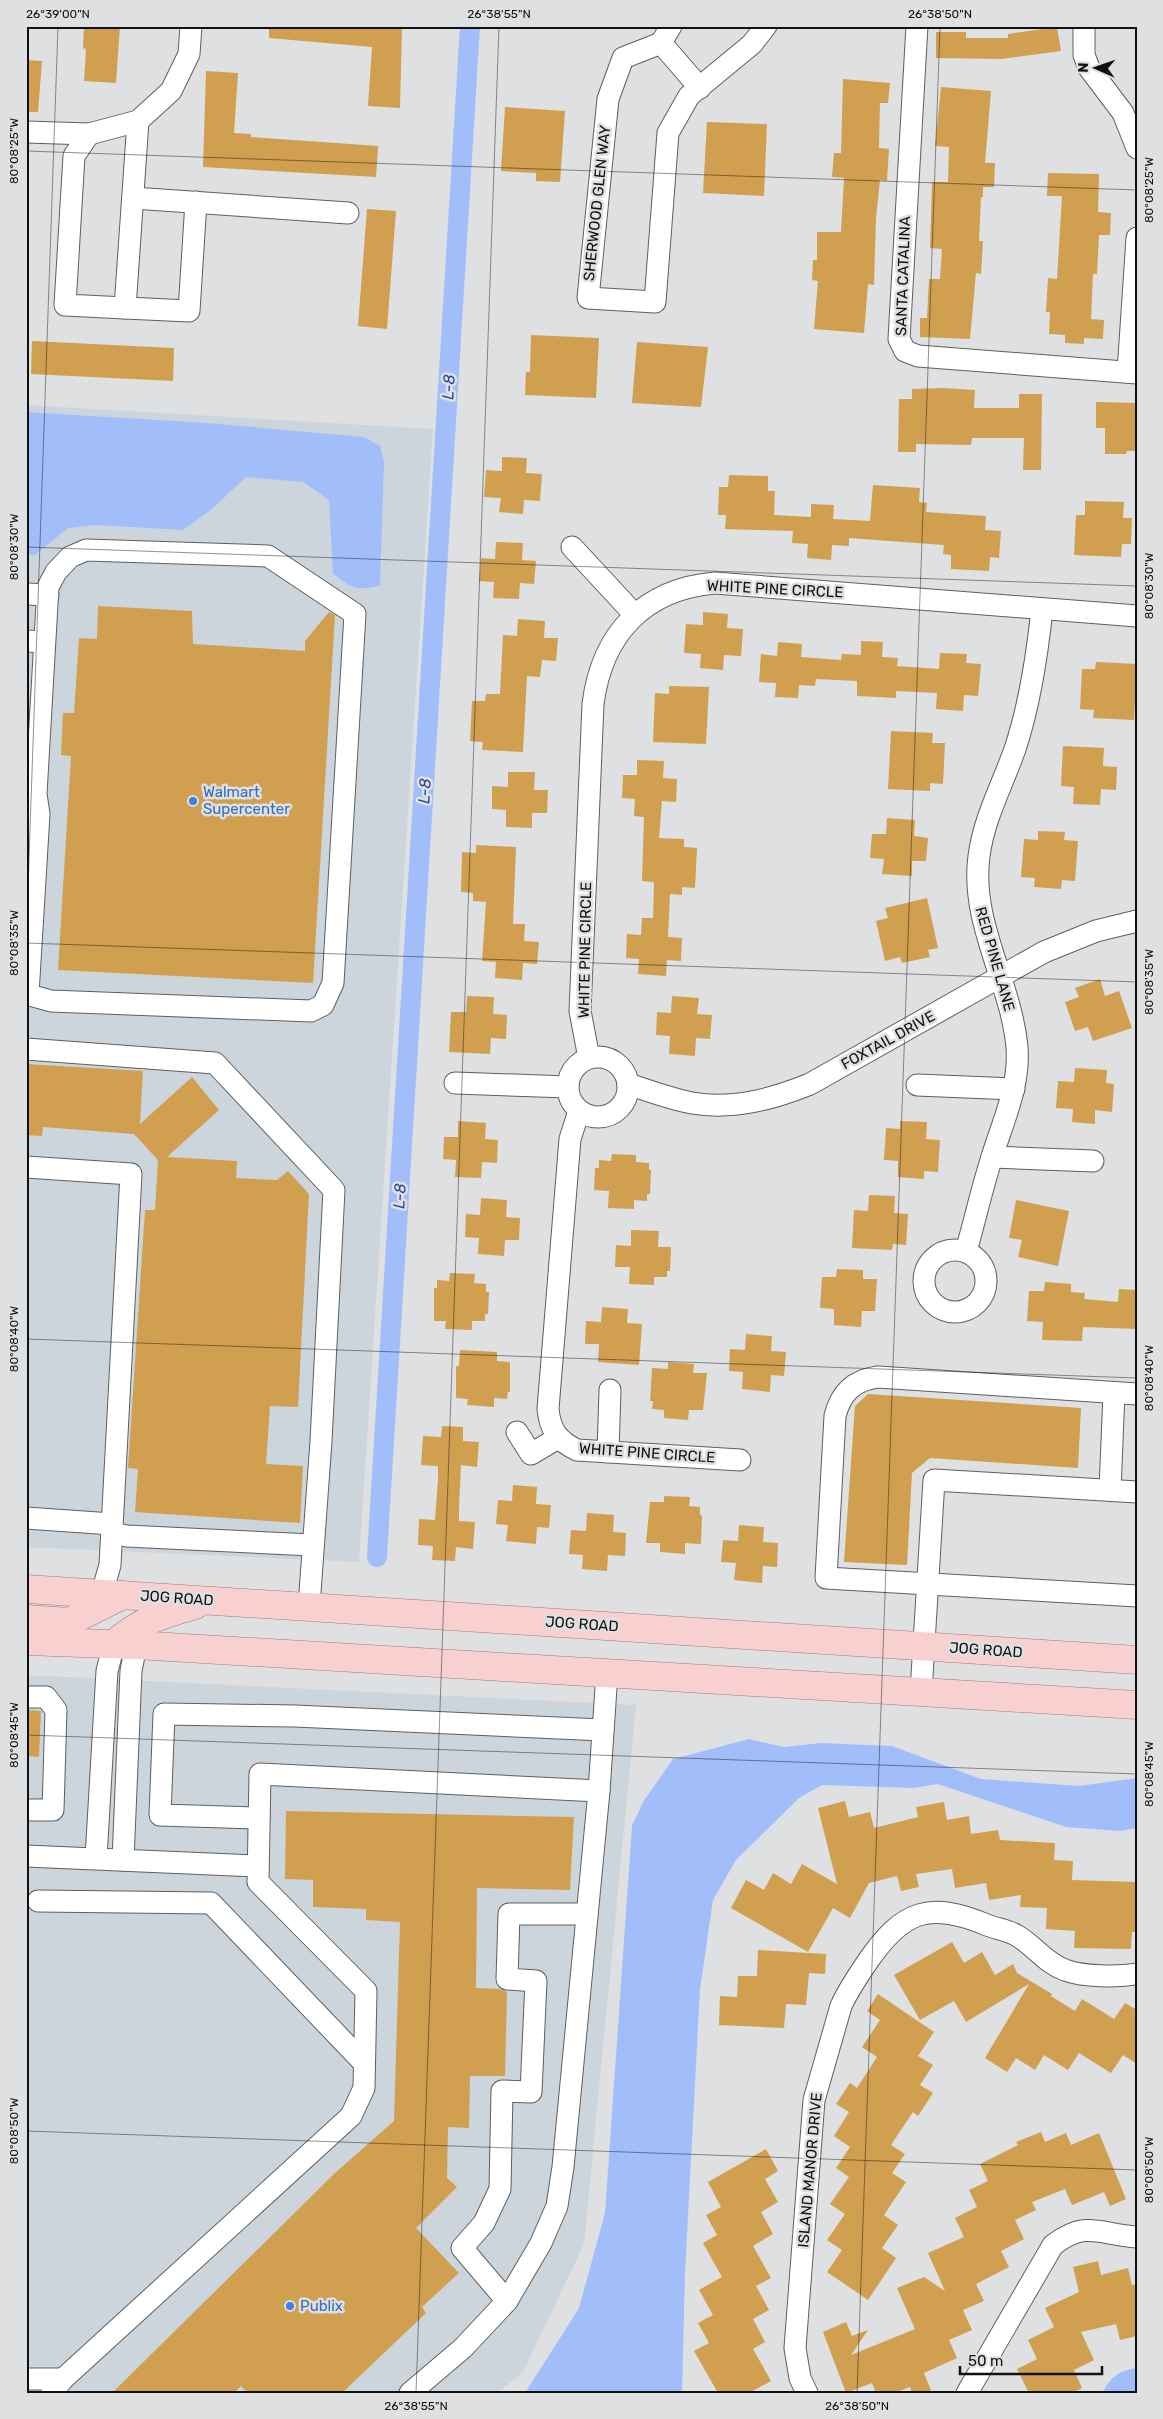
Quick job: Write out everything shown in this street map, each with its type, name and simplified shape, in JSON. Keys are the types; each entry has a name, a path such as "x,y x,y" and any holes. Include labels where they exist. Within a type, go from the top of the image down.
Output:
{"main road":[{"name":"JOG ROAD","path":"26,1589 1137,1660"},
{"path":"26,1620 69,1622 113,1594"},
{"path":"125,1645 133,1628 152,1618 211,1600"},
{"path":"26,1641 125,1645 1137,1705"}],"street":[{"path":"26,132 88,134 138,121 171,91 189,54 191,26"},
{"name":"SHERWOOD GLEN WAY","path":"666,35 623,58 608,98 588,298 655,302 668,133 689,96 752,44 766,26"},
{"name":"SANTA CATALINA","path":"917,26 899,339 905,351 918,356 1132,373"},
{"path":"1084,26 1084,55 1089,68 1122,113 1137,148"},
{"path":"666,35 700,88"},
{"path":"125,308 138,121"},
{"path":"88,134 74,156 65,305 189,311 196,202"},
{"path":"133,198 348,213"},
{"path":"1132,373 1137,238"},
{"path":"572,547 635,615"},
{"path":"86,550 268,556 355,614 333,983 323,1004 311,1011 51,1001 27,994 31,872 39,814 35,642 48,595 48,587 56,572 70,557 86,550"},
{"name":"WHITE PINE CIRCLE","path":"589,1058 580,1011 593,704 600,672 608,650 635,615 646,606 672,592 701,584 715,583 1137,616"},
{"path":"26,594 48,595"},
{"name":"RED PINE LANE","path":"966,1251 992,1157 1014,1089 1017,1047 1012,1020 978,902 978,856 985,826 1014,750 1028,702 1042,609"},
{"name":"FOXTAIL DRIVE","path":"628,1084 692,1103 730,1104 752,1102 782,1095 810,1084 999,977 1069,940 1137,921"},
{"path":"26,1049 215,1063 334,1190 321,1441 309,1606"},
{"path":"605,1057 614,1061 626,1075 628,1084 624,1103 609,1116 588,1116 579,1111 572,1103 568,1087 571,1073 577,1064 589,1058 605,1057"},
{"path":"455,1083 568,1087"},
{"path":"917,1084 1014,1089"},
{"name":"WHITE PINE CIRCLE","path":"579,1111 570,1139 548,1410 550,1422 558,1438 564,1444 576,1450 740,1460"},
{"path":"992,1157 1093,1161"},
{"path":"26,1166 131,1174 110,1565 113,1594"},
{"path":"1137,1394 878,1377 854,1384 844,1393 838,1404 835,1416 826,1578 1137,1596"},
{"path":"608,1452 610,1390"},
{"path":"1110,1490 1114,1393"},
{"path":"517,1432 531,1454 558,1438"},
{"path":"920,1692 934,1480 1137,1492"},
{"path":"26,1518 112,1528 127,1536 312,1545"},
{"path":"96,1858 106,1672 125,1645"},
{"path":"123,1860 131,1671 125,1645"},
{"path":"410,2393 463,2348 507,2302 542,2243 557,2206 563,2167 599,1791 607,1673"},
{"path":"26,1697 46,1697 56,1710 53,1810 26,1810"},
{"path":"259,1818 160,1815 164,1714 295,1716 603,1730"},
{"path":"26,2379 58,2386 350,2116 364,2088 366,1991 258,1882 260,1774 599,1791"},
{"path":"26,1856 257,1866"},
{"path":"38,1900 211,1903 364,2063"},
{"name":"ISLAND MANOR DRIVE","path":"807,2393 800,2378 795,2348 814,2100 846,1994 880,1944 890,1932 912,1917 925,1913 952,1912 1018,1936 1052,1965 1066,1971 1080,1974 1137,1974"},
{"path":"507,2302 462,2248 484,2223 500,2189 502,2091 531,2092 536,1981 507,1979 509,1914 587,1914"},
{"path":"967,2393 1053,2245 1068,2234 1082,2230 1137,2237"}],"shaded area":[{"path":"26,405 433,429 359,1562 26,1547"},
{"path":"26,1675 636,1705 584,2244 523,2372 497,2393 26,2393"}],"water":[{"path":"26,412 207,423 364,437 380,446 384,462 380,585 366,588 354,587 333,573 329,500 303,482 246,477 212,509 183,530 96,525 68,528 35,555 26,554"},
{"path":"749,1739 784,1747 821,1743 892,1746 981,1779 1079,1786 1137,1778 1137,1828 1120,1831 1066,1827 938,1784 913,1788 822,1785 799,1798 736,1860 713,1900 700,1990 685,2272 682,2393 525,2393 579,2308 605,2213 632,1826 643,1802 673,1759"},
{"path":"1137,2368 1137,2393 1102,2393 1116,2375 1125,2370"}],"building":[{"path":"84,26 120,26 116,83 84,81 86,49 83,48"},
{"path":"269,26 402,26 400,108 368,106 372,47 269,38"},
{"path":"1057,27 1061,51 1001,59 936,58 936,32 966,32 966,38 1008,38 1008,34"},
{"path":"26,60 42,61 38,112 26,112"},
{"path":"206,71 238,73 234,133 251,134 251,137 378,146 376,177 203,167"},
{"path":"843,79 890,83 888,103 880,103 879,148 889,149 887,181 880,180 876,218 874,285 868,284 864,333 814,329 818,281 812,280 813,260 817,260 817,232 841,232 844,178 832,177 834,153 841,153"},
{"path":"941,87 991,91 985,163 995,163 994,187 983,187 983,197 981,197 979,241 983,241 981,274 976,273 970,339 920,337 920,318 927,318 929,279 940,279 942,249 930,248 932,182 948,182 949,147 935,146"},
{"path":"505,107 565,111 560,182 536,181 536,173 501,171"},
{"path":"707,122 767,124 764,196 703,193"},
{"path":"1048,173 1099,174 1098,212 1111,213 1110,235 1099,235 1097,274 1093,274 1091,319 1104,320 1103,339 1084,338 1084,344 1065,343 1065,335 1049,334 1050,312 1046,312 1048,278 1057,279 1062,196 1047,196"},
{"path":"367,209 396,211 387,329 358,326"},
{"path":"531,335 599,338 596,398 525,395 526,372 530,372"},
{"path":"32,341 174,348 173,381 31,374"},
{"path":"637,342 708,347 701,407 632,403"},
{"path":"912,389 975,390 974,408 1019,408 1019,394 1042,394 1041,470 1023,470 1024,438 972,438 971,445 916,444 916,452 898,452 899,399 912,399"},
{"path":"1096,402 1137,403 1137,451 1127,451 1126,454 1105,454 1105,428 1096,428"},
{"path":"502,457 527,458 526,473 542,474 540,501 524,500 523,514 499,512 501,498 484,497 486,470 502,471"},
{"path":"729,475 768,476 768,491 775,491 774,515 811,517 811,504 834,505 833,519 870,521 873,485 920,488 919,502 927,503 926,512 986,516 985,530 1001,531 999,558 990,557 989,571 951,569 951,555 943,554 944,545 849,538 849,546 832,545 831,560 807,558 808,544 792,543 793,531 725,529 726,515 718,515 719,487 728,487"},
{"path":"1085,501 1124,502 1123,518 1132,518 1131,544 1122,544 1121,557 1074,555 1076,515 1085,515"},
{"path":"496,542 523,543 522,560 536,561 534,584 520,583 519,599 493,598 494,582 479,581 481,558 495,559"},
{"path":"98,606 192,611 193,644 305,651 305,641 329,612 335,615 313,983 58,970 71,756 61,755 63,713 74,713 79,638 97,639"},
{"path":"703,612 728,614 727,628 743,629 741,656 724,655 723,670 700,668 701,654 684,653 686,624 703,625"},
{"path":"518,619 545,621 544,638 558,638 556,661 542,660 540,677 527,676 523,752 482,750 483,742 470,741 472,701 485,701 486,694 500,694 503,635 517,636"},
{"path":"861,641 883,642 882,657 898,658 897,666 939,669 940,653 967,654 966,663 981,664 978,696 964,695 963,711 936,709 937,693 896,691 896,698 857,696 857,681 816,679 815,686 799,685 798,698 775,697 776,683 759,682 761,654 777,656 778,642 802,644 801,657 841,660 842,654 861,655"},
{"path":"1096,662 1137,664 1134,720 1093,718 1094,710 1080,709 1082,669 1095,669"},
{"path":"669,686 709,687 706,744 653,742 655,693 669,694"},
{"path":"891,731 933,733 932,743 945,743 943,784 930,783 930,791 888,789"},
{"path":"1063,746 1104,748 1103,766 1117,767 1116,790 1101,789 1100,805 1073,804 1074,787 1061,786"},
{"path":"637,760 664,761 663,778 677,779 676,802 662,801 659,838 684,839 684,847 697,848 695,888 682,887 682,895 670,894 668,937 682,938 681,961 667,960 666,976 638,974 639,959 626,958 627,934 641,935 642,918 653,918 654,882 642,881 644,817 634,816 635,799 622,798 623,775 637,775"},
{"path":"508,772 535,772 534,790 548,790 547,813 532,813 532,828 506,827 506,810 492,809 492,786 508,787"},
{"path":"887,818 915,820 914,836 928,838 926,861 912,861 912,876 882,874 884,859 870,858 872,834 886,834"},
{"path":"1038,831 1065,832 1064,840 1078,841 1075,881 1062,880 1061,889 1034,887 1035,878 1021,877 1024,839 1038,840"},
{"path":"476,845 516,847 513,924 525,924 524,941 539,942 537,964 523,963 522,980 495,978 496,962 482,961 486,902 473,901 473,893 461,892 462,852 476,853"},
{"path":"927,898 938,948 928,950 930,957 902,963 900,957 885,961 876,921 888,918 885,908"},
{"path":"1100,979 1105,996 1119,991 1132,1028 1093,1041 1088,1027 1075,1031 1065,1002 1079,997 1075,988"},
{"path":"467,996 494,997 493,1014 507,1015 506,1039 491,1038 490,1054 449,1052 451,1012 466,1012"},
{"path":"672,996 699,998 697,1014 712,1015 710,1039 696,1038 695,1056 669,1054 670,1036 656,1035 657,1012 671,1013"},
{"path":"26,1064 143,1071 140,1124 192,1077 219,1110 167,1157 237,1161 236,1178 277,1180 288,1171 309,1194 298,1407 270,1406 266,1464 303,1466 300,1523 135,1512 138,1469 128,1468 145,1210 155,1210 158,1160 134,1134 43,1127 42,1136 26,1135"},
{"path":"1075,1068 1107,1070 1106,1083 1114,1084 1112,1112 1095,1110 1095,1124 1072,1122 1073,1109 1056,1108 1058,1081 1074,1082"},
{"path":"458,1121 486,1123 485,1139 498,1140 497,1163 482,1162 481,1178 455,1177 456,1160 443,1159 444,1137 458,1137"},
{"path":"900,1121 927,1122 926,1139 940,1140 938,1172 924,1171 924,1179 898,1177 898,1161 884,1160 886,1128 900,1129"},
{"path":"612,1154 636,1155 636,1162 649,1163 649,1170 651,1170 650,1194 647,1194 647,1201 634,1200 634,1209 608,1208 609,1191 594,1190 595,1168 599,1168 599,1160 611,1161"},
{"path":"869,1195 895,1196 894,1213 908,1214 906,1245 893,1244 892,1250 852,1248 854,1210 868,1211"},
{"path":"481,1198 507,1200 506,1217 520,1218 519,1240 505,1240 504,1256 478,1254 479,1238 465,1237 466,1214 480,1215"},
{"path":"1016,1200 1069,1211 1058,1266 1018,1257 1022,1240 1009,1238"},
{"path":"631,1230 659,1231 658,1247 671,1247 670,1271 667,1271 667,1277 654,1277 654,1285 629,1284 630,1267 615,1267 616,1245 631,1246"},
{"path":"837,1269 863,1270 863,1279 877,1279 875,1311 862,1311 861,1327 834,1325 834,1309 820,1308 822,1277 836,1277"},
{"path":"450,1273 475,1274 474,1283 486,1284 486,1292 489,1292 488,1314 485,1314 485,1321 472,1321 472,1330 445,1329 446,1321 434,1321 434,1288 437,1288 437,1280 449,1281"},
{"path":"1045,1282 1071,1284 1071,1292 1085,1293 1084,1299 1118,1302 1119,1289 1137,1290 1137,1329 1083,1327 1082,1341 1042,1340 1043,1322 1027,1321 1029,1291 1044,1291"},
{"path":"602,1307 628,1309 627,1323 642,1324 639,1365 598,1362 599,1344 585,1344 586,1321 601,1322"},
{"path":"746,1334 772,1336 771,1351 786,1352 784,1376 771,1375 770,1392 742,1389 743,1372 729,1371 730,1349 745,1350"},
{"path":"460,1350 497,1352 497,1361 510,1362 510,1392 508,1392 507,1399 494,1398 494,1407 467,1405 468,1399 456,1398 456,1366 459,1366"},
{"path":"668,1362 694,1364 693,1373 707,1373 703,1410 689,1410 688,1420 664,1418 664,1410 652,1409 653,1401 650,1401 652,1368 668,1369"},
{"path":"868,1394 1081,1408 1078,1468 930,1458 912,1473 907,1565 844,1562 855,1406"},
{"path":"442,1426 463,1427 463,1441 479,1442 477,1467 461,1465 459,1521 475,1522 473,1549 456,1547 455,1561 432,1560 433,1546 418,1545 419,1519 435,1520 438,1480 438,1466 421,1465 423,1436 441,1437"},
{"path":"513,1485 537,1487 536,1504 551,1505 549,1528 537,1527 536,1544 506,1541 508,1525 496,1524 498,1500 512,1501"},
{"path":"664,1496 690,1497 689,1506 700,1507 700,1515 702,1516 701,1544 685,1543 685,1554 660,1552 660,1543 646,1543 650,1502 664,1502"},
{"path":"587,1513 614,1515 613,1532 626,1533 625,1556 608,1555 607,1571 582,1569 583,1555 569,1554 571,1530 586,1531"},
{"path":"739,1525 764,1527 763,1542 778,1543 777,1567 763,1566 762,1583 734,1580 736,1563 721,1562 723,1540 738,1541"},
{"path":"26,1710 41,1711 39,1757 26,1756"},
{"path":"845,1801 849,1817 870,1812 874,1828 918,1817 916,1807 944,1802 947,1820 969,1816 971,1834 998,1830 1000,1840 1055,1843 1054,1860 1073,1861 1072,1880 1137,1882 1137,1932 1132,1932 1131,1949 1074,1948 1075,1931 1046,1929 1047,1908 1020,1907 1021,1895 989,1900 986,1883 955,1888 952,1869 916,1874 919,1887 901,1891 897,1876 869,1883 850,1918 833,1908 808,1952 731,1908 746,1880 764,1890 773,1873 791,1884 802,1864 837,1884 818,1808"},
{"path":"286,1811 574,1817 570,1890 477,1888 476,1988 499,1989 507,1992 505,2076 470,2076 469,2128 448,2127 447,2178 457,2187 416,2228 459,2273 422,2307 426,2313 342,2393 248,2393 241,2386 234,2393 112,2393 335,2173 394,2121 400,1922 366,1920 366,1909 313,1907 313,1880 285,1879"},
{"path":"952,1942 964,1963 982,1952 995,1975 1013,1964 1017,1973 1052,1994 1051,1996 1075,2011 1082,1999 1114,2019 1125,2003 1137,2010 1137,2064 1123,2055 1111,2073 1079,2053 1068,2070 1044,2055 1035,2070 1016,2058 1007,2072 985,2058 1029,1984 966,2022 954,2001 920,2020 894,1975"},
{"path":"758,1950 826,1954 825,1974 809,1973 806,2005 786,2004 784,2028 719,2025 720,1996 737,1997 738,1976 757,1976"},
{"path":"878,1994 934,2032 918,2056 933,2065 920,2085 933,2093 918,2116 913,2112 891,2145 905,2154 892,2173 906,2182 884,2215 898,2225 882,2248 896,2258 868,2300 827,2272 842,2250 827,2240 845,2214 830,2204 849,2177 836,2168 850,2147 834,2136 849,2112 836,2104 850,2083 857,2088 877,2057 862,2047 880,2020 867,2011"},
{"path":"1041,2132 1045,2142 1066,2133 1071,2145 1099,2133 1126,2199 1110,2206 1104,2192 1072,2205 1065,2189 1032,2202 1036,2210 1015,2220 1024,2239 1001,2251 1009,2267 976,2284 984,2301 963,2310 972,2330 949,2340 957,2358 924,2373 932,2393 912,2393 910,2387 894,2393 876,2393 872,2383 846,2393 823,2332 846,2322 852,2336 868,2330 851,2355 915,2329 897,2288 924,2277 945,2291 928,2253 964,2237 955,2218 977,2207 969,2190 988,2181 980,2164 1018,2145 1016,2142"},
{"path":"766,2149 778,2171 765,2179 778,2202 761,2212 773,2234 753,2246 771,2278 756,2286 769,2310 753,2319 765,2342 753,2349 771,2381 749,2393 718,2393 694,2351 709,2343 698,2323 713,2315 699,2290 722,2277 703,2243 717,2235 706,2215 721,2207 708,2182"},
{"path":"1098,2261 1101,2275 1128,2268 1132,2285 1137,2284 1137,2336 1120,2340 1116,2324 1081,2332 1094,2360 1074,2370 1082,2388 1073,2393 1029,2393 1017,2369 1037,2359 1028,2340 1054,2327 1045,2308 1079,2292 1073,2267"}],"waterway":[{"name":"L-8","path":"377,1557 470,26"}],"place":[{"name":"Walmart Supercenter","path":"193,801"},
{"name":"Publix","path":"290,2306"}]}
